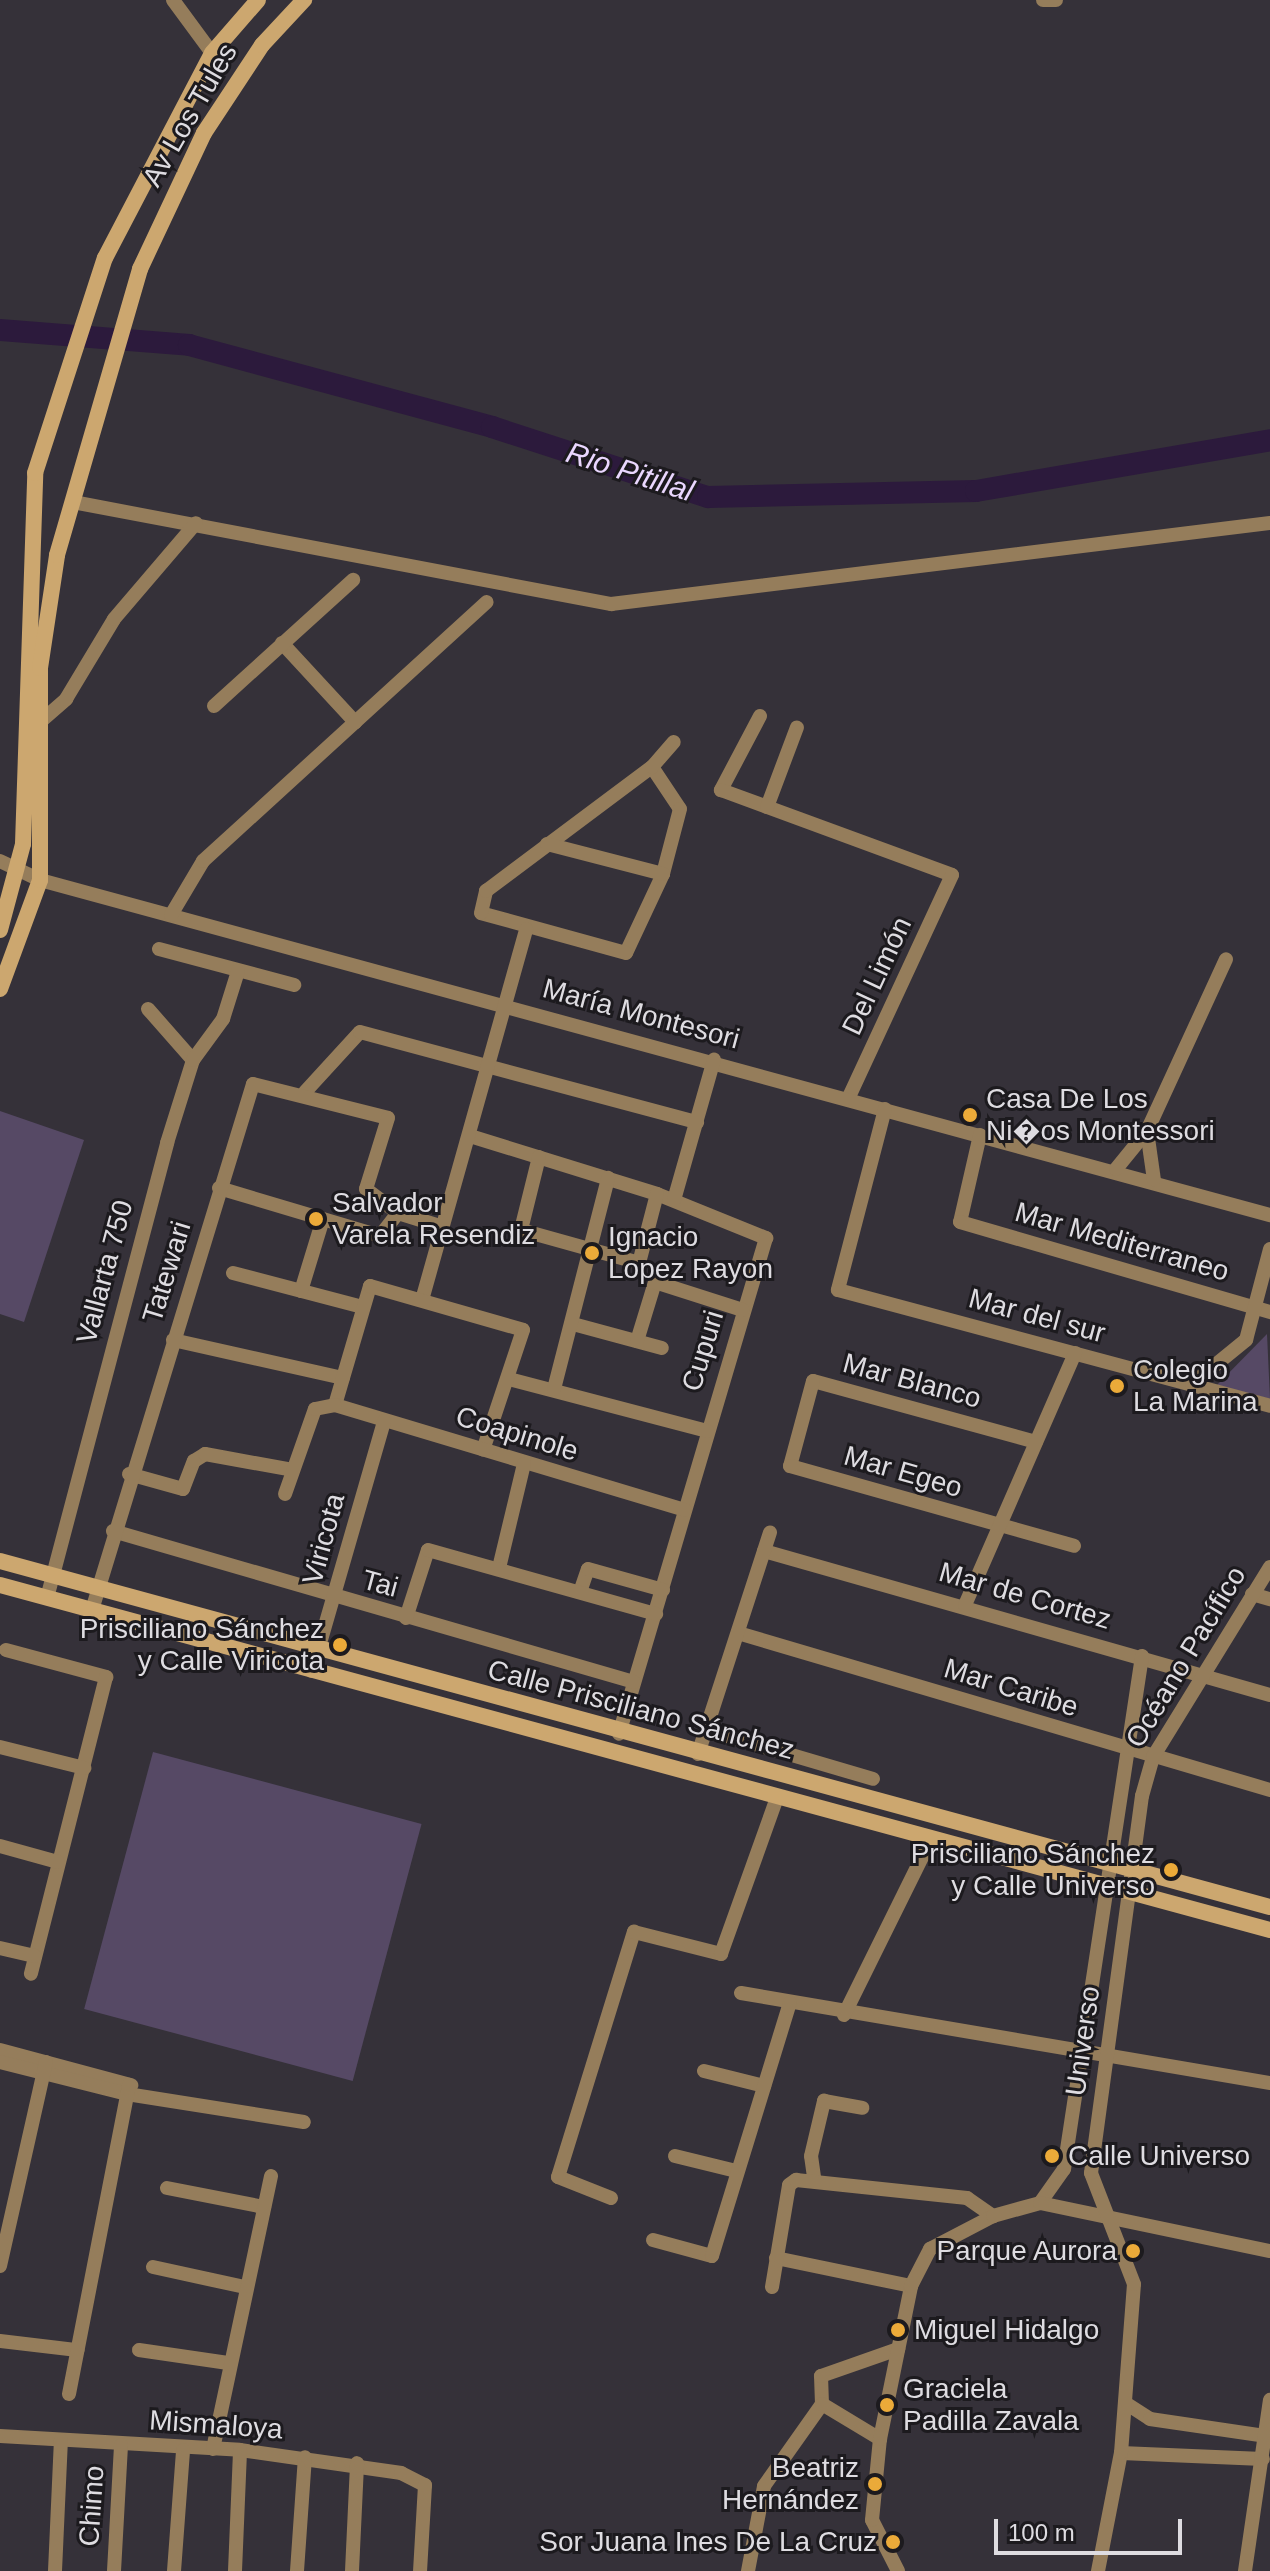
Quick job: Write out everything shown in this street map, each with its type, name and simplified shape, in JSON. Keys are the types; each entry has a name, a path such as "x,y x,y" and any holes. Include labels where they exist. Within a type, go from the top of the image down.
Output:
{"main road":[{"name":"Av Los Tules","path":"0,930 21,874 35,473 105,258 212,53 258,0"},
{"name":"Av Los Tules","path":"40,880 40,722 52,587 75,493 140,269 210,122 262,45 304,0"},
{"path":"0,989 40,880"},
{"name":"Calle Prisciliano Sánchez","path":"0,1561 619,1734 1270,1907"},
{"name":"Calle Prisciliano Sánchez","path":"0,1585 930,1841 1270,1930"}],"street":[{"path":"173,0 212,53"},
{"path":"1043,0 1056,0"},
{"path":"75,493 196,523 611,604 1270,523"},
{"path":"40,722 66,699 114,619 196,523"},
{"path":"214,706 353,580"},
{"path":"171,915 203,861 487,602"},
{"path":"282,643 355,722"},
{"path":"760,716 721,790 767,807 797,727"},
{"path":"652,767 680,809 663,874 626,953 526,929 481,913 479,901 547,844 652,767 674,742"},
{"name":"Del Limón","path":"767,807 952,875 848,1099"},
{"path":"547,844 663,874"},
{"name":"María Montesori","path":"0,861 21,874 40,880 504,1003 980,1135 1116,1169 1270,1215"},
{"path":"422,1300 492,1065 504,1003 526,929"},
{"path":"159,949 294,985"},
{"path":"1116,1169 1147,1131 1226,959"},
{"name":"Vallarta 750","path":"47,1598 193,1060 223,1019 238,971"},
{"path":"148,1009 193,1060"},
{"path":"305,1092 360,1032 697,1122"},
{"path":"674,1200 714,1060"},
{"name":"Tatewari","path":"92,1610 129,1474 253,1084 305,1092 388,1118 366,1189 398,1213"},
{"name":"Mar del sur","path":"885,1109 838,1290 1270,1406"},
{"path":"1147,1131 1154,1180"},
{"name":"Mar Mediterraneo","path":"980,1135 960,1222 1270,1312"},
{"name":"Cupuri","path":"470,1136 657,1194 766,1238 619,1734"},
{"path":"539,1157 521,1230 639,1263 657,1194"},
{"path":"554,1389 608,1178"},
{"path":"219,1188 380,1236 398,1213 443,1227"},
{"path":"301,1291 323,1219"},
{"path":"1192,1384 1237,1353 1270,1249"},
{"path":"233,1273 363,1307"},
{"path":"637,1341 655,1282 743,1310"},
{"path":"285,1494 315,1409 335,1405 370,1286 523,1330 483,1450"},
{"path":"573,1324 662,1348"},
{"path":"173,1340 343,1378"},
{"path":"965,1605 1002,1528 1075,1353"},
{"path":"509,1379 707,1431"},
{"name":"Mar Blanco","path":"790,1466 813,1381 1036,1442"},
{"name":"Coapinole","path":"335,1405 685,1510"},
{"name":"Viricota","path":"312,1671 384,1421"},
{"path":"129,1474 183,1489 194,1461 205,1454 293,1470"},
{"path":"499,1568 524,1464"},
{"name":"Mar Egeo","path":"790,1466 1074,1546"},
{"name":"Tai","path":"113,1531 335,1599 634,1682"},
{"path":"698,1754 770,1532"},
{"path":"406,1618 428,1550 656,1614"},
{"name":"Mar de Cortez","path":"764,1551 965,1605 1270,1695"},
{"name":"Océano Pacífico","path":"1131,1869 1153,1757 1270,1567"},
{"path":"580,1592 588,1569 663,1590"},
{"path":"1252,1594 1270,1599"},
{"name":"Mar Caribe","path":"738,1633 1270,1790"},
{"path":"6,1650 106,1677 31,1974"},
{"name":"Océano Pacífico","path":"1106,1863 1142,1656"},
{"path":"707,1730 873,1779"},
{"path":"0,1747 84,1768"},
{"path":"611,2198 558,2177 634,1932 721,1954 777,1798"},
{"path":"844,2015 930,1841"},
{"path":"0,1846 58,1862"},
{"name":"Universo","path":"1040,2203 1064,2169 1083,2055 1106,1863"},
{"name":"Universo","path":"1098,2571 1121,2453 1134,2284 1105,2219 1091,2173 1131,1869"},
{"path":"0,1948 35,1956"},
{"path":"741,1993 844,2015 1270,2083"},
{"path":"653,2240 712,2256 790,2003"},
{"path":"0,2050 45,2068"},
{"path":"0,2062 45,2068 145,2093 304,2122"},
{"path":"0,2266 45,2068"},
{"path":"704,2071 764,2086"},
{"path":"69,2394 128,2089"},
{"path":"814,2177 811,2156 824,2101 862,2108"},
{"path":"675,2156 736,2171"},
{"path":"1064,2169 1091,2173"},
{"path":"213,2449 228,2363 271,2176"},
{"path":"772,2287 789,2185 814,2177 967,2198 993,2216"},
{"path":"167,2188 264,2207"},
{"path":"898,2571 872,2520 880,2439 911,2286 930,2249 993,2216 1040,2203 1270,2251"},
{"path":"776,2258 911,2286"},
{"path":"153,2267 245,2287"},
{"path":"0,2341 77,2350"},
{"path":"748,2571 764,2486 822,2404 821,2376 898,2349"},
{"path":"139,2350 228,2363"},
{"path":"1245,2571 1270,2400"},
{"path":"822,2404 880,2439"},
{"path":"1127,2404 1150,2419 1265,2436"},
{"name":"Mismaloya","path":"0,2440 61,2440 183,2450 240,2450 357,2463 425,2485 420,2571"},
{"path":"55,2571 61,2440"},
{"name":"Chimo","path":"114,2571 121,2445"},
{"path":"174,2571 183,2450"},
{"path":"235,2571 240,2450"},
{"path":"1121,2453 1263,2459"},
{"path":"297,2571 305,2457"},
{"path":"352,2571 357,2463"}],"shaded area":[{"path":"0,1111 84,1140 24,1322 0,1314"},
{"path":"1267,1334 1270,1399 1217,1385"},
{"path":"153,1752 422,1824 353,2081 84,2009"}],"waterway":[{"name":"Rio Pitillal","path":"0,330 189,345 492,427 708,497 976,491 1270,440"}],"place":[{"name":"Casa De Los Ni�os Montessori","path":"970,1115"},
{"name":"Salvador Varela Resendiz","path":"316,1219"},
{"name":"Ignacio Lopez Rayon","path":"592,1253"},
{"name":"Colegio La Marina","path":"1117,1386"},
{"name":"Prisciliano Sánchez y Calle Viricota","path":"340,1645"},
{"name":"Prisciliano Sánchez y Calle Universo","path":"1171,1870"},
{"name":"Calle Universo","path":"1052,2156"},
{"name":"Parque Aurora","path":"1133,2251"},
{"name":"Miguel Hidalgo","path":"898,2330"},
{"name":"Graciela Padilla Zavala","path":"887,2405"},
{"name":"Beatriz Hernández","path":"875,2484"},
{"name":"Sor Juana Ines De La Cruz","path":"893,2542"}]}
